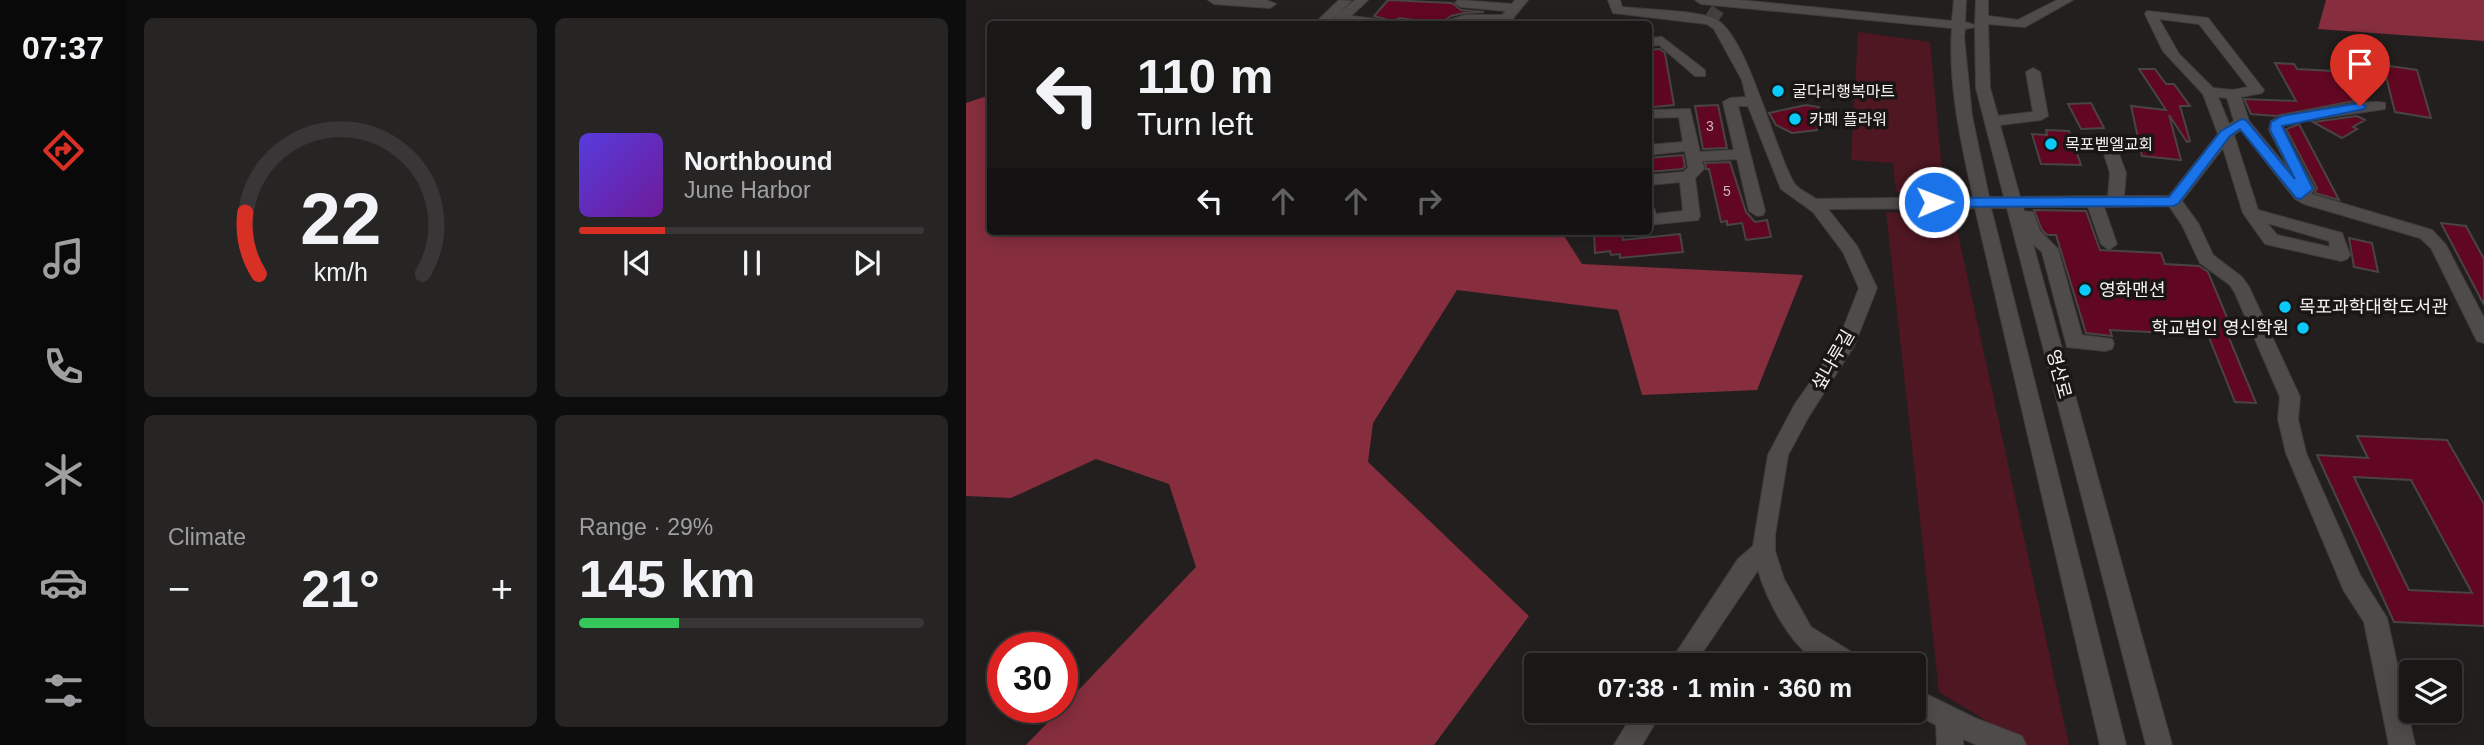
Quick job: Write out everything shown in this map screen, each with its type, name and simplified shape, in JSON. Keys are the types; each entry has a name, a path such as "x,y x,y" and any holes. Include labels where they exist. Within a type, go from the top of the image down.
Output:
{"street":[{"path":"1214,0 1270,4"},
{"path":"1323,21 1346,0"},
{"path":"1358,21 1340,19 1362,0"},
{"path":"1701,0 1957,25 2020,24 2067,0"},
{"name":"영산로","path":"1960,0 1957,25 1961,97 1983,202 2113,745"},
{"path":"1984,0 2019,19 2030,20"},
{"name":"영산로","path":"1984,0 1981,23 1983,88 2018,202 2159,745"},
{"path":"1461,3 1519,4"},
{"path":"1460,21 1506,19 1519,4"},
{"name":"섶나루길","path":"1615,5 1710,21 1719,27 1749,80 1759,120 1789,189 1819,208 1851,250 1868,288 1845,346 1802,410 1778,455 1764,536 1764,551 1773,582 1802,635 1830,653"},
{"path":"2209,92 2233,94 2257,90 2203,21 2151,14 2160,40 2173,58 2209,92 2226,134 2251,213 2271,240 2341,255 2336,237 2251,213"},
{"path":"1652,42 1662,41 1700,73"},
{"path":"1992,121 2041,116 2033,72"},
{"path":"2233,94 2242,122 2301,195 2426,234 2438,245 2484,336"},
{"path":"1754,101 1730,102 1757,211"},
{"path":"2301,195 2306,189 2276,130 2276,124 2282,120 2311,117 2336,109 2379,106"},
{"path":"1652,114 1685,112 1696,169 1687,176 1652,180"},
{"path":"2173,201 2226,134 2242,122"},
{"path":"2106,138 2118,173 2115,201"},
{"path":"1652,150 1743,154"},
{"path":"1652,220 1692,216 1687,176"},
{"path":"2094,201 2109,244"},
{"path":"1812,204 2173,201"},
{"path":"2173,201 2190,223 2206,259 2236,281 2243,291 2290,397 2288,419 2296,453 2352,583 2375,618 2402,745"},
{"path":"2018,202 2032,234 2050,249 2074,342 2105,344"},
{"path":"1688,653 1746,566 1764,551"},
{"path":"1926,706 1969,729 2013,745"},
{"path":"1948,718 1950,745"},
{"path":"1627,745 1641,723"}],"shaded area":[{"path":"2326,0 2484,0 2484,41 2318,29"},
{"path":"1858,32 1930,42 1944,192 1896,192 1893,163 1851,160"},
{"path":"987,96 987,235 1564,235 1582,264 1803,275 1757,390 1642,395 1618,310 1457,290 1373,423 1368,462 1529,616 1434,745 1026,745 1047,723 1078,723 1078,691 1196,567 1169,484 1096,459 1011,498 966,496 966,103"},
{"path":"1886,212 1954,215 2069,745 2026,745 1939,692"}],"building":[{"path":"1388,0 1452,3 1461,10 1484,12 1464,13 1444,21 1400,18 1392,21 1374,16"},
{"path":"1660,49 1665,53 1674,105 1653,107 1652,50"},
{"path":"2275,63 2294,64 2297,69 2333,71 2354,101 2276,116 2251,114 2244,99 2296,101"},
{"path":"2383,65 2417,70 2431,118 2395,112"},
{"path":"2139,69 2155,69 2166,84 2174,84 2190,106 2180,106 2190,141 2187,142 2169,115 2181,160 2142,156 2131,106 2166,110"},
{"path":"2091,103 2104,128 2081,129 2068,104"},
{"path":"1718,105 1727,148 1703,149 1695,106"},
{"name":"카페 플라워","path":"1806,105 1819,107 1817,130 1792,133 1776,125 1769,113"},
{"path":"2357,116 2365,120 2353,127 2357,129 2342,138 2313,122"},
{"path":"2299,124 2339,200 2315,193 2317,188 2286,129"},
{"name":"목포벧엘교회","path":"2046,130 2069,131 2081,165 2041,164 2032,134 2047,135"},
{"path":"1683,155 1685,167 1652,172 1652,158"},
{"path":"1730,162 1746,212 1755,222 1767,220 1771,237 1746,240 1742,223 1727,225 1727,221 1721,222 1709,169 1706,169 1705,163"},
{"path":"2034,210 2086,211 2100,250 2161,253 2165,264 2199,266 2208,272 2234,334 2227,333 2256,403 2235,402 2208,335 2110,330 2112,336 2086,333 2056,235 2047,235 2042,230"},
{"path":"2441,223 2466,226 2484,259 2484,305"},
{"path":"1680,234 1683,252 1620,258 1620,254 1611,255 1610,251 1595,253 1594,235 1622,235 1623,240"},
{"path":"2349,238 2372,243 2378,272 2354,267"},
{"path":"2357,436 2447,440 2484,504 2484,626 2394,622 2317,455 2368,458","holes":["2354,477 2411,480 2472,593 2409,590"]}],"tunnel":[{"path":"1710,21 1724,0"}],"place":[{"name":"굴다리행복마트","path":"1778,91"},
{"name":"카페 플라워","path":"1795,119"},
{"name":"목포벧엘교회","path":"2051,144"},
{"name":"영화맨션","path":"2085,290"},
{"name":"목포과학대학도서관","path":"2285,307"},
{"name":"학교법인 영신학원","path":"2303,328"}],"route":[{"path":"1934,202 2173,201 2226,134 2242,122 2294,190 2301,195 2306,189 2276,130 2276,124 2282,120 2311,117 2336,109 2360,106"}]}
